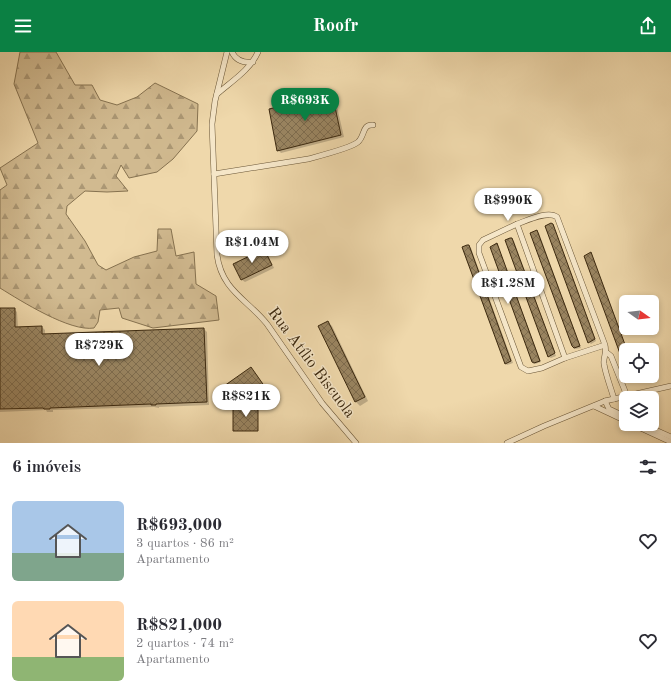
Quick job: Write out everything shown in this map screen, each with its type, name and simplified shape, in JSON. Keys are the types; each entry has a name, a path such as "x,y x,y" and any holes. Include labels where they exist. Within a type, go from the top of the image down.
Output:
{"street":[{"name":"Rua Atílio Biscuola","path":"227,52 214,107 212,124 218,264 223,278 230,288 260,315 322,403 356,443"},
{"path":"232,52 235,58 253,62"},
{"path":"217,94 245,71 253,62 258,52"},
{"path":"214,174 301,161 321,156 356,144 362,137 366,127 368,125 373,125"},
{"path":"605,345 565,358 542,368 528,371 521,367 479,253 479,245 482,240 517,224 547,214 557,217 605,345 606,352 604,366 614,399"},
{"path":"517,224 565,358"},
{"path":"606,352 611,356 625,391"},
{"path":"649,391 671,386"},
{"path":"507,443 606,401 619,398"},
{"path":"606,401 609,409 619,414"},
{"path":"594,406 619,418"},
{"path":"647,431 671,442"},
{"path":"658,431 671,437"}],"green space":[{"path":"20,52 56,52 75,85 92,85 100,100 117,105 137,97 155,83 198,104 197,131 173,159 157,172 129,178 121,165 116,176 128,191 85,191 67,206 66,214 85,241 98,265 106,270 134,257 157,251 158,229 171,229 176,256 194,252 196,284 216,296 219,320 153,328 122,318 119,308 100,310 98,322 94,328 84,328 59,321 0,288 0,190 7,185 0,168 38,143 14,84"}],"building":[{"path":"332,93 341,135 277,151 269,109"},
{"path":"551,223 553,224 595,339 588,343 545,226"},
{"path":"537,230 580,346 574,348 572,346 530,233"},
{"path":"512,238 555,353 548,357 505,240"},
{"path":"497,243 540,361 534,363 532,362 490,247"},
{"path":"469,245 511,361 505,364 462,247"},
{"path":"264,249 272,265 241,280 233,264"},
{"path":"591,252 619,328 619,335 621,335 624,343 619,343 619,351 584,256"},
{"path":"0,308 15,308 15,327 42,326 42,334 204,328 207,402 50,409 0,409"},
{"path":"328,321 365,397 355,402 318,326"},
{"path":"251,367 265,387 242,403 238,396 233,400 229,396 224,386"},
{"path":"258,405 258,431 233,431 233,406"}]}
